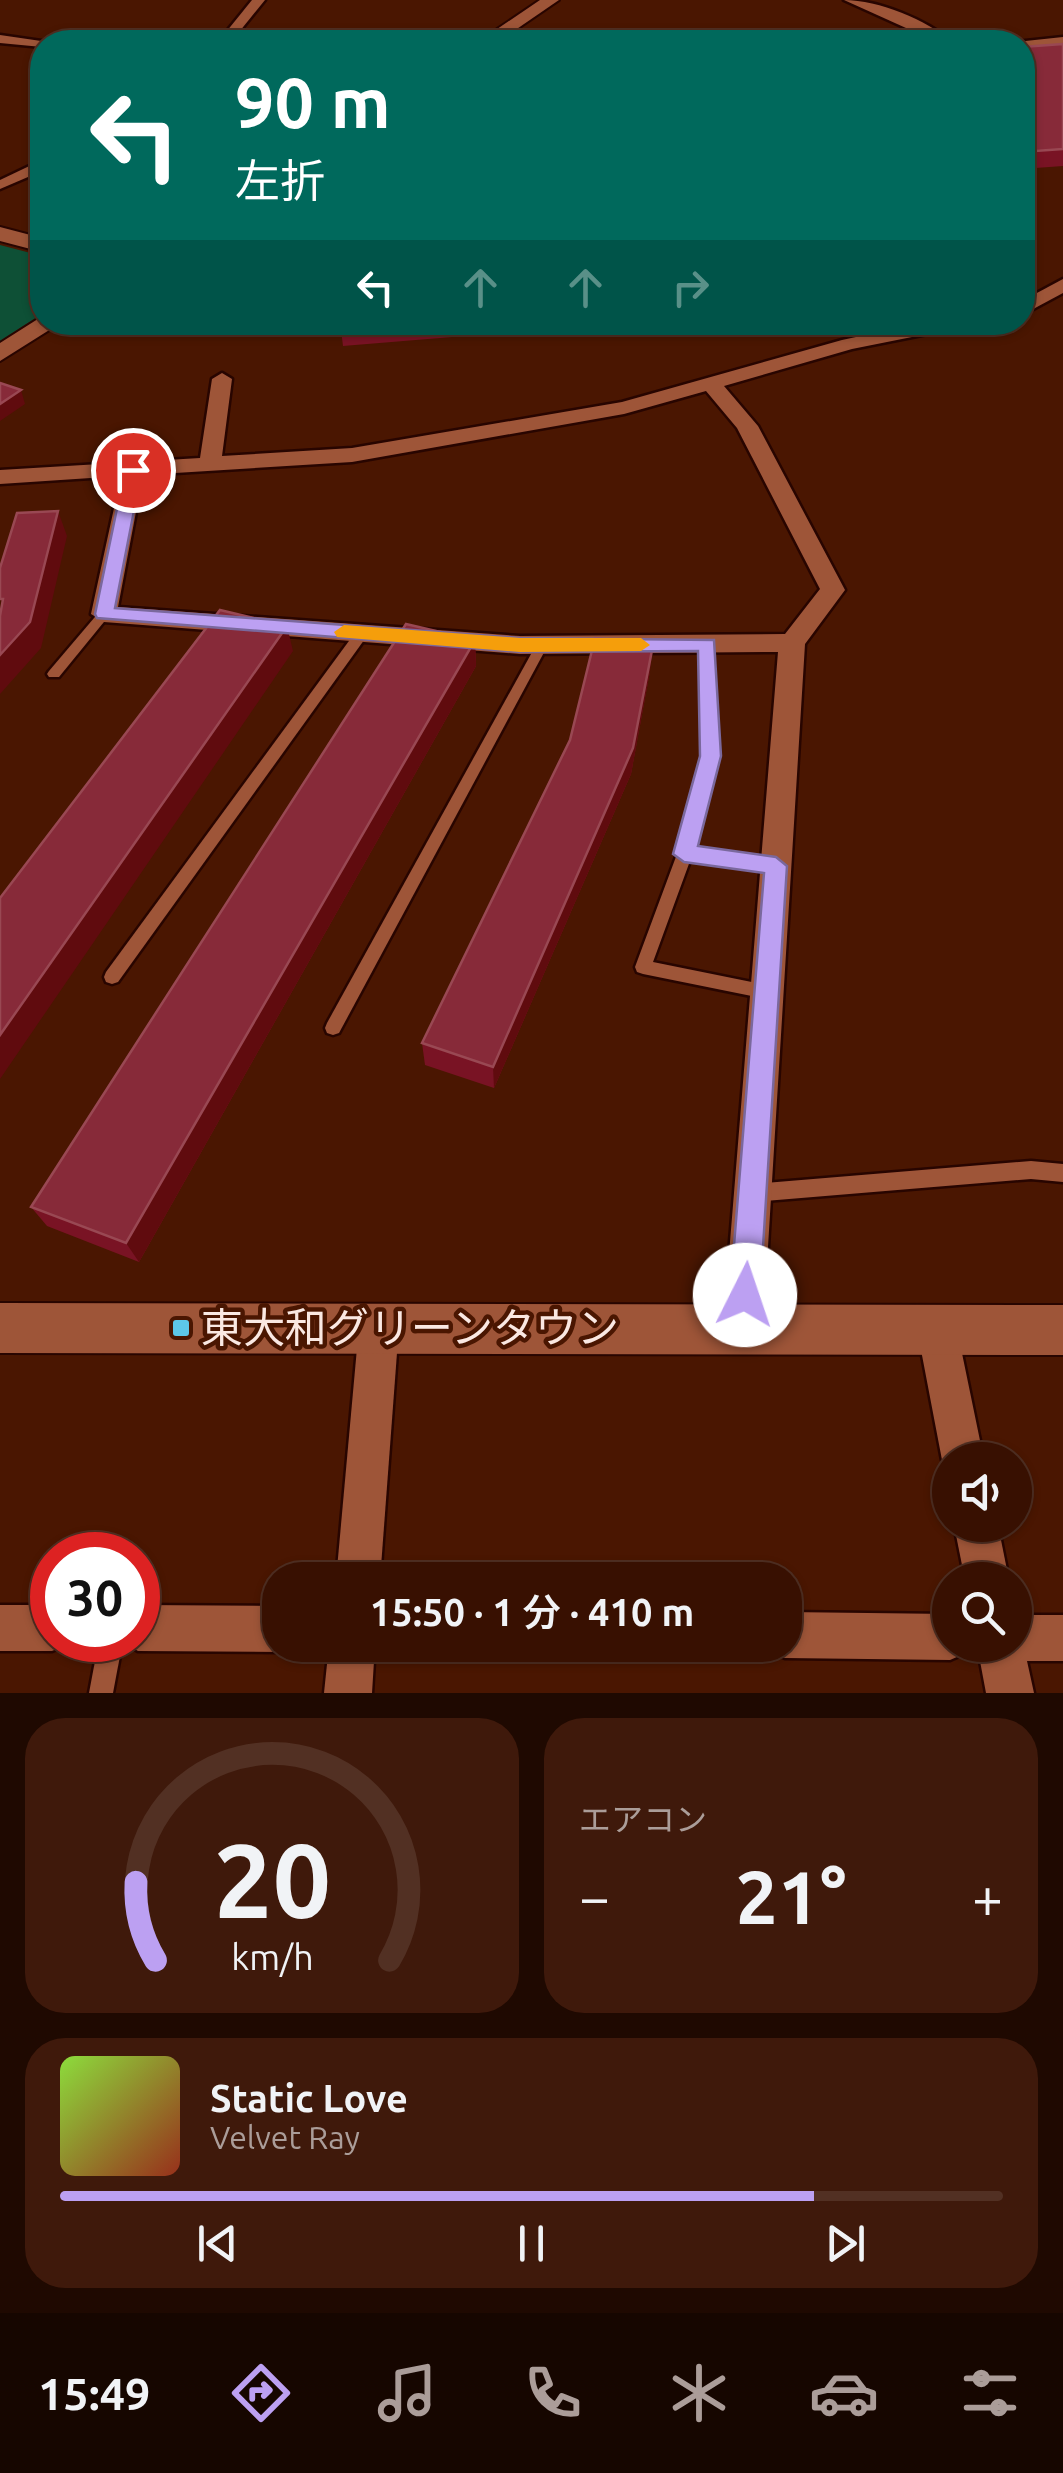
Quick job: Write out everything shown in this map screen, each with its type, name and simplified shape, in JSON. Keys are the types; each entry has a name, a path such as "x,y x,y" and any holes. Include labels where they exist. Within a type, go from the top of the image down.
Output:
{"street":[{"path":"234,30 259,0"},
{"path":"505,30 551,0"},
{"path":"850,0 924,30"},
{"path":"0,39 30,42"},
{"path":"1035,43 1063,42"},
{"path":"1,185 30,171"},
{"path":"1,185 29,191"},
{"path":"0,234 30,241"},
{"path":"1035,302 1063,285"},
{"path":"0,354 30,335"},
{"path":"0,478 352,455 469,437 514,424 624,408 894,335"},
{"path":"210,464 222,379"},
{"path":"710,383 747,426 834,590 792,644 743,1328"},
{"path":"133,470 104,614 542,645 792,644"},
{"path":"360,1562 380,1326"},
{"path":"0,1328 1063,1330"},
{"path":"937,1329 959,1442"},
{"path":"0,1628 30,1628"},
{"path":"160,1628 262,1629"},
{"path":"802,1635 932,1637"},
{"path":"1032,1638 1063,1638"},
{"path":"348,1693 351,1662"},
{"path":"1004,1662 1010,1693"}],"lane":[{"path":"54,674 104,614"},
{"path":"112,977 362,633"},
{"path":"708,644 710,756 684,854 643,967 766,992"},
{"path":"333,1028 542,645"},
{"path":"684,854 776,866"},
{"path":"752,1193 1031,1170 1063,1173"},
{"path":"101,1693 107,1662"}],"green space":[{"path":"0,245 30,253 30,322 0,341"}],"building":[{"path":"1063,44 1063,149 1035,151 1035,46"},
{"path":"0,383 21,390 0,404"},
{"path":"58,511 30,622 0,655 0,568 17,513"},
{"path":"220,610 287,626 0,1035 0,898"},
{"path":"406,624 475,640 126,1243 31,1207"},
{"path":"595,638 653,645 633,748 493,1067 422,1043 570,740"}],"slow traffic":[{"path":"344,632 520,645 641,645"}],"place":[{"name":"東大和グリーンタウン","path":"181,1328"}],"route":[{"path":"133,470 104,614 520,645 708,644 710,756 684,854 776,866 745,1295"}]}
